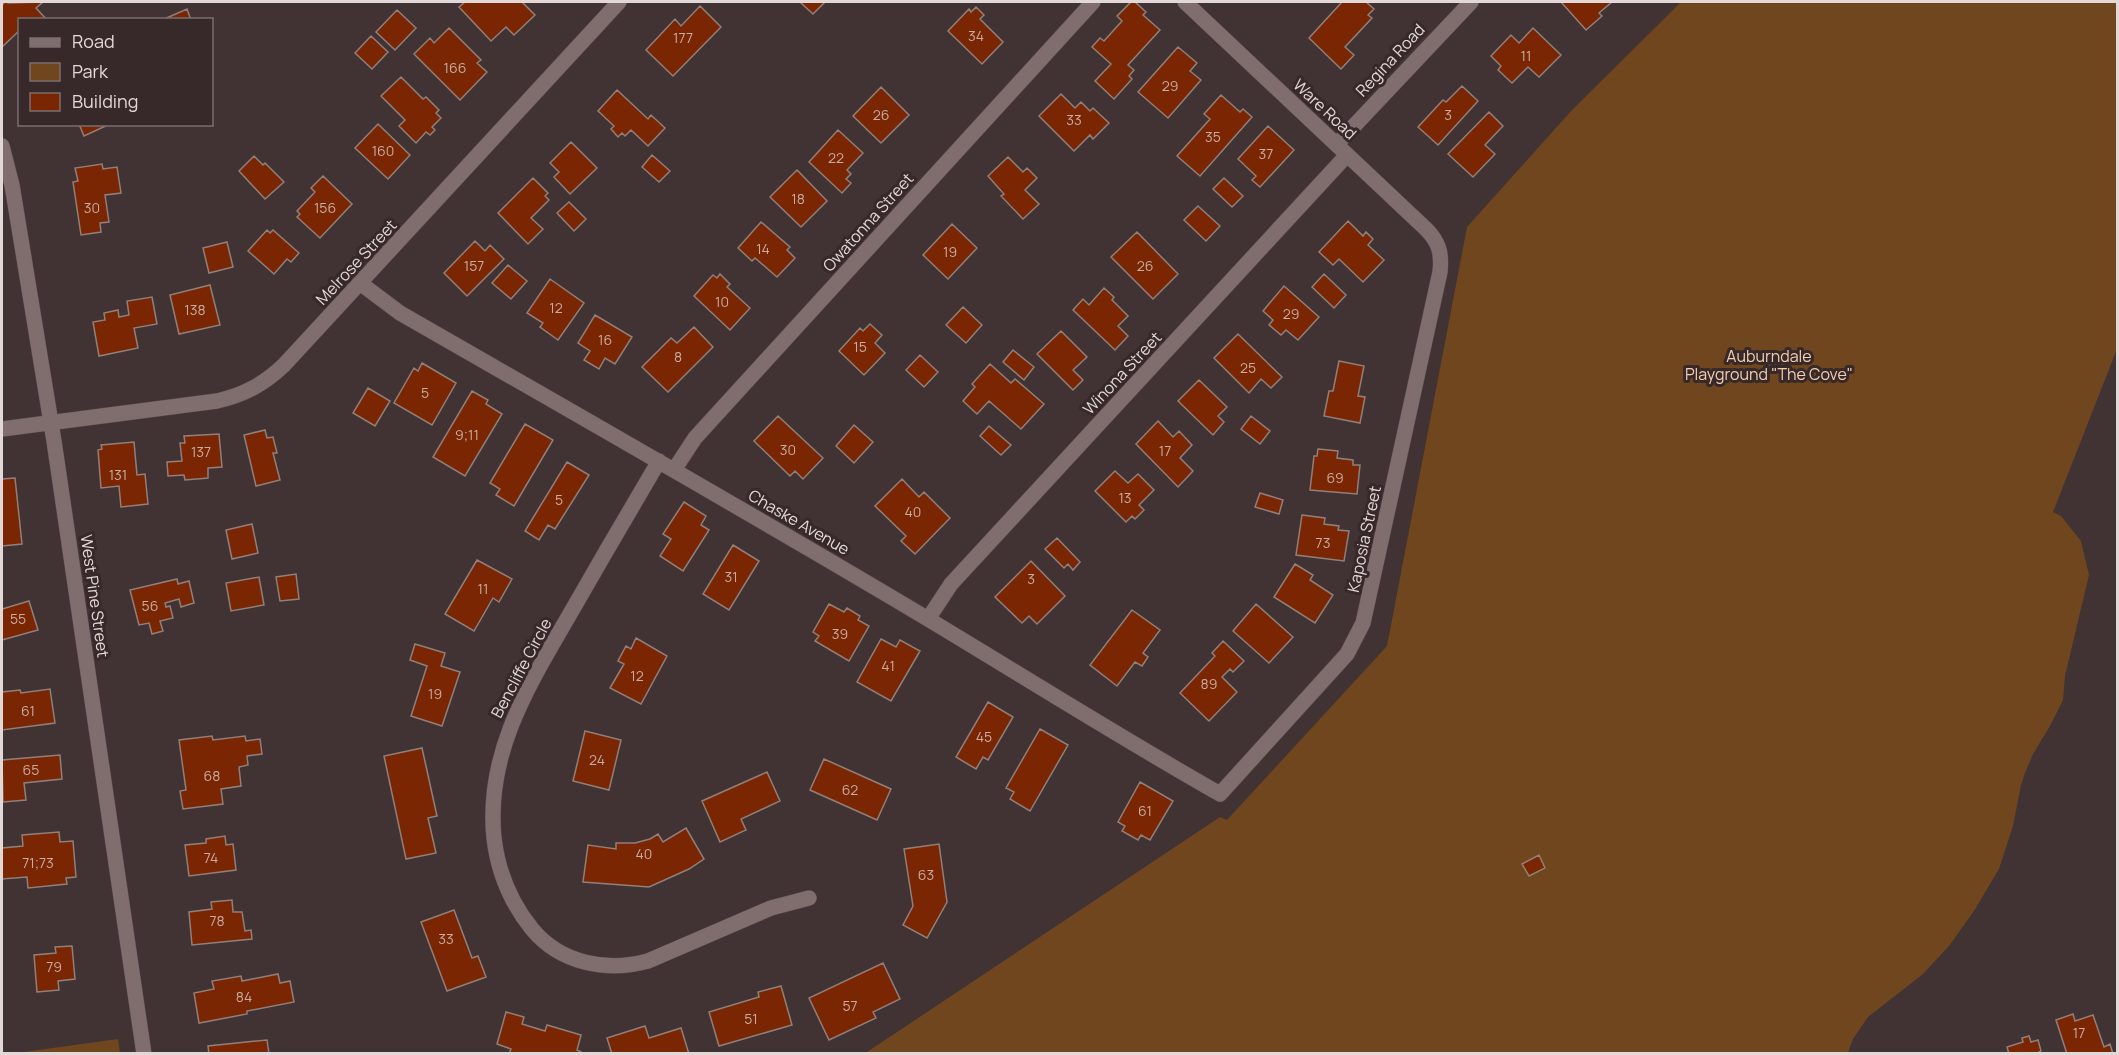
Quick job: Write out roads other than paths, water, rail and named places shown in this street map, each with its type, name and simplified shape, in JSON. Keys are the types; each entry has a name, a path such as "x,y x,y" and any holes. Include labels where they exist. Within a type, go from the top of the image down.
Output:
{"street":[{"name":"Melrose Street","path":"2,429 217,401 263,383 284,365 619,2"},
{"name":"Owatonna Street","path":"674,470 695,438 1093,2"},
{"name":"Ware Road","path":"1185,2 1426,229 1438,244"},
{"name":"Regina Road","path":"1342,150 1471,2"},
{"name":"West Pine Street","path":"2,146 12,185 51,423 144,1053"},
{"name":"Winona Street","path":"928,619 951,584 1342,150"},
{"name":"Kaposia Street","path":"1220,794 1347,654 1364,624 1440,272 1441,252 1438,244"},
{"name":"Chaske Avenue","path":"360,283 400,313 659,461 1220,794"},
{"name":"Bencliffe Circle","path":"659,461 538,670 507,736 496,773 492,810 495,846 502,877 524,920 542,939 561,953 591,964 605,966 633,965 648,961 771,908 809,898"}],"park label":[{"name":"Auburndale Playground \"The Cove\"","path":"1769,365"}]}
